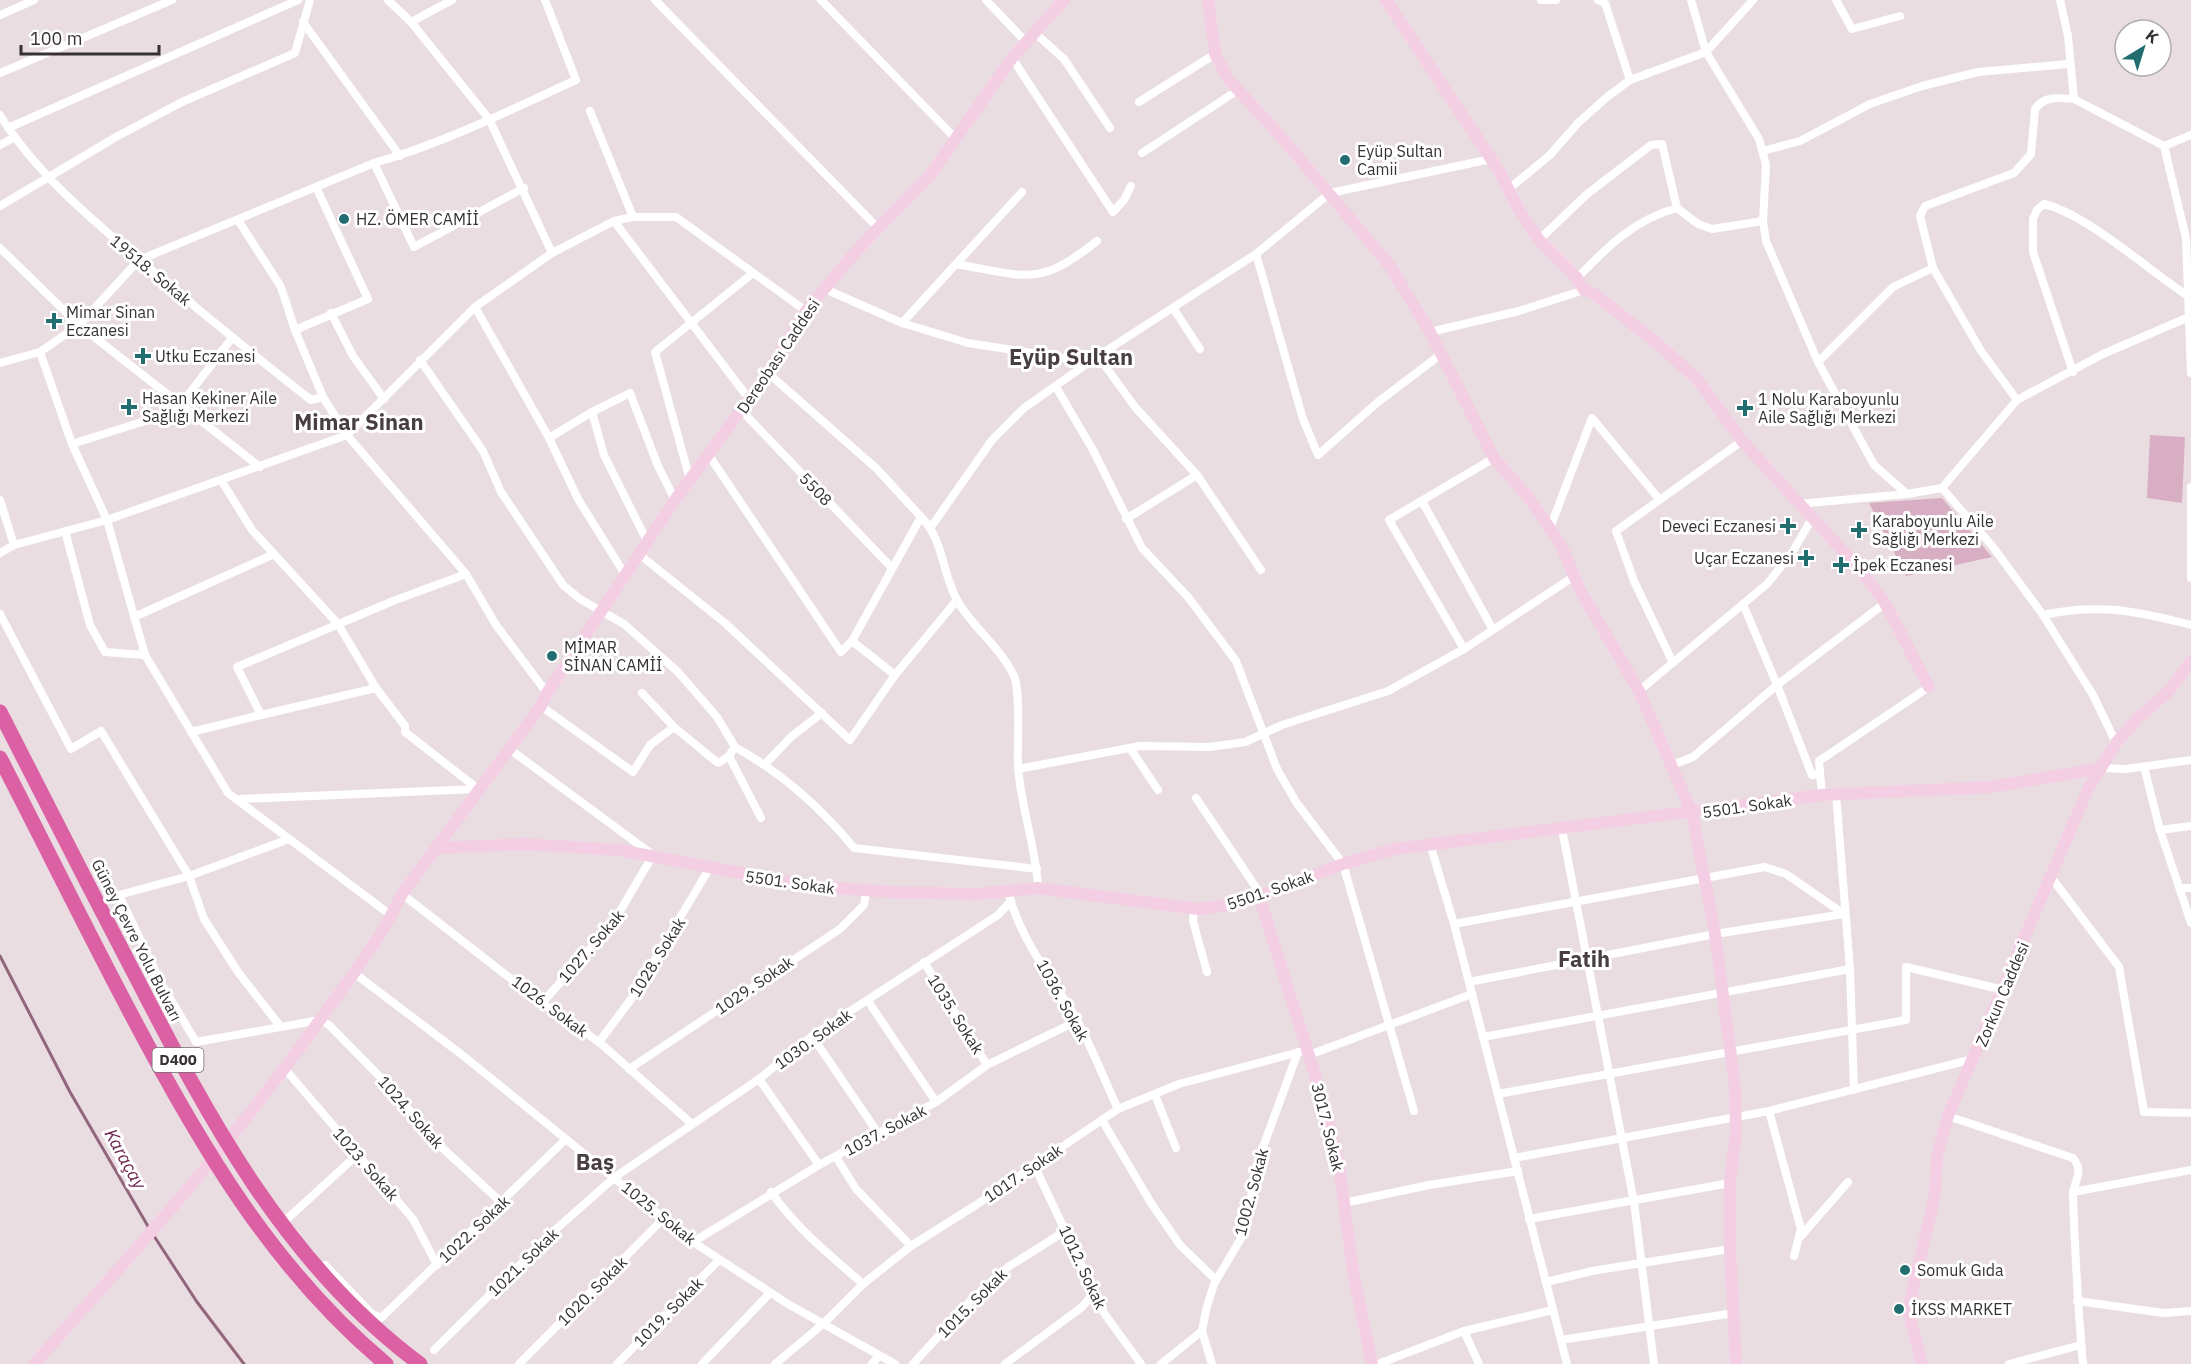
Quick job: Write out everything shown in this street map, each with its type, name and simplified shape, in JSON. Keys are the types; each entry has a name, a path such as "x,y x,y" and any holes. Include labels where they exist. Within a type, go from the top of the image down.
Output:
{"highway":[{"name":"Güney Çevre Yolu Bulvarı","path":"0,712 180,1063 228,1142 286,1232 346,1298 420,1364"},
{"name":"D400","path":"0,758 175,1098 214,1160 247,1211 284,1260 352,1333 386,1364"}],"street":[{"path":"0,15 34,0"},
{"path":"0,73 172,0"},
{"path":"8,128 298,0"},
{"path":"0,206 116,137 182,102 295,53 310,0"},
{"path":"388,0 411,22 489,119 524,188 552,253"},
{"path":"411,22 453,0"},
{"path":"0,363 40,352 79,325 139,260 374,163 400,156 576,80 545,0"},
{"path":"655,0 878,228"},
{"path":"822,0 956,139"},
{"path":"986,0 1030,37 1064,59 1110,128"},
{"name":"Dereobası Caddesi","path":"34,1364 214,1160 285,1069 354,973 392,916 402,894 541,706 547,693 604,611 675,500 768,373 806,311 878,228 931,174 1012,58 1064,0"},
{"path":"1208,0 1215,54 1228,80 1330,193 1390,266 1430,332 1494,458 1529,498 1561,545 1574,577 1639,691 1692,813 1716,934 1732,1050 1736,1115 1735,1158 1730,1183 1730,1249 1736,1364"},
{"path":"1386,0 1510,188 1519,210 1539,240 1577,278 1584,290"},
{"path":"1541,0 1556,0"},
{"path":"1598,0 1605,3 1630,80"},
{"path":"1691,0 1706,52 1759,139 1766,165 1763,221 1766,242 1818,362 1874,465 1907,494"},
{"path":"1510,188 1550,155 1578,123 1607,97 1630,80 1706,52 1753,0"},
{"path":"1836,0 1852,29 1900,16"},
{"path":"2060,0 2068,36 2074,99"},
{"path":"303,22 400,156"},
{"path":"1139,102 1215,54"},
{"path":"1012,58 1113,212 1125,200 1131,186"},
{"path":"1763,151 1800,141 1870,104 1922,86 1978,72 2070,64"},
{"path":"1142,153 1238,90"},
{"path":"2017,400 1981,351 1933,268 1920,216 1924,206 2014,173 2031,154 2035,109 2047,98 2074,99 2164,146 2186,238 2191,373"},
{"path":"590,111 633,216"},
{"name":"19518. Sokak","path":"0,115 15,137 92,220 232,338 311,400 322,397"},
{"path":"2164,146 2191,135"},
{"path":"0,145 15,137"},
{"path":"1539,240 1587,195 1651,145 1662,144 1677,208 1698,224 1712,229 1763,221"},
{"path":"931,527 992,440 1024,408 1098,356 1256,254 1330,193 1491,159"},
{"path":"374,163 414,247 524,188"},
{"path":"295,330 368,299 316,187"},
{"path":"902,323 1022,192"},
{"path":"2073,372 2033,252 2033,219 2037,210 2044,204 2058,208 2086,225 2188,296"},
{"path":"1577,278 1638,223 1677,208"},
{"path":"0,553 14,545 107,520 347,435 475,307 552,253 614,221 633,216 675,217 806,311"},
{"path":"238,220 281,287 295,330 322,397 347,435 466,574 496,625 547,693"},
{"path":"614,221 749,399"},
{"path":"956,264 1037,276 1053,272 1097,242"},
{"path":"0,249 79,325 182,403 260,467"},
{"path":"1256,254 1303,419 1318,455 1378,402 1440,355"},
{"path":"1818,362 1893,287 1933,268"},
{"path":"690,480 655,352 753,273"},
{"path":"825,289 902,323 968,343 1077,360 1098,356"},
{"path":"1430,332 1519,311 1584,290 1593,293 1648,336 1697,379 1742,441 1811,520 1863,573 1885,603 1929,687 1819,761 1822,795"},
{"path":"475,307 549,438 578,499 626,576"},
{"path":"1173,308 1200,349"},
{"path":"331,314 352,356 384,399"},
{"path":"1798,504 1907,494 1942,488 2017,400 2124,344 2189,317"},
{"path":"72,444 167,414 182,403 232,338"},
{"path":"40,352 72,444 107,520 145,655 228,793 239,799 392,916"},
{"path":"1098,356 1135,407 1197,475 1262,570"},
{"path":"420,360 483,450 501,492 562,585 580,599 624,624 678,672 717,717 735,747 765,764 836,826 854,848 1037,870"},
{"path":"768,373 877,469 931,527 957,600 997,647 1016,679 1018,769 1025,820 1037,870 1038,888"},
{"path":"1056,387 1093,450 1142,548 1188,597 1236,661 1277,769 1296,802 1343,864 1414,1111"},
{"path":"549,438 592,412 630,393 658,466 675,500"},
{"name":"5508","path":"741,410 891,567"},
{"path":"592,412 604,455 648,543"},
{"path":"1550,528 1592,418 1659,499"},
{"path":"1673,663 1634,581 1616,531 1742,441"},
{"path":"708,454 841,652 852,641 891,567 921,517"},
{"path":"1464,649 1389,520 1494,458"},
{"path":"1126,519 1197,475"},
{"path":"221,480 252,530 338,624 376,688 405,726 405,732 478,789"},
{"path":"2191,487 2191,578"},
{"path":"1942,488 1993,547 2043,615 2093,695 2116,742"},
{"path":"0,500 14,545"},
{"path":"1422,501 1492,628"},
{"path":"1639,691 1767,584 1792,553 1811,520"},
{"path":"65,531 90,625 105,652 145,655"},
{"path":"134,617 274,554"},
{"path":"640,555 725,623 850,740 895,675 957,600"},
{"path":"261,715 237,666 466,574"},
{"path":"1018,769 1130,748 1210,747 1245,742 1282,725 1388,691 1464,649 1492,628 1574,577"},
{"path":"1672,765 1693,757 1777,685 1885,603"},
{"path":"1743,604 1812,775 1820,774"},
{"path":"2043,615 2086,607 2146,613 2191,625"},
{"path":"0,614 71,749 101,731 189,876 204,919 238,972 280,1026"},
{"path":"852,641 895,675"},
{"name":"Zorkun Caddesi","path":"1922,1364 1908,1310 1935,1195 1936,1156 1948,1116 2004,990 2078,811 2116,742 2138,718 2169,692 2191,661"},
{"path":"191,732 376,688"},
{"path":"642,693 674,727 718,763 729,756 735,747"},
{"path":"541,706 633,772 650,745 674,727"},
{"path":"765,764 792,736 822,713"},
{"path":"508,748 653,855"},
{"path":"1130,748 1158,790"},
{"path":"729,756 761,818"},
{"path":"2101,768 2144,767 2191,760"},
{"path":"2144,767 2160,830 2191,923"},
{"name":"5501. Sokak","path":"436,848 524,844 619,850 653,855 709,869 809,886 866,891 1010,897 1038,888 1194,909 1222,908 1343,864 1395,849 1822,795 1992,788 2101,768"},
{"path":"239,799 478,789"},
{"path":"1836,794 1850,969 1854,1090"},
{"path":"1196,798 1255,886 1259,896"},
{"path":"2160,830 2191,826"},
{"path":"1562,829 1623,1136 1634,1202 1654,1364"},
{"path":"289,838 189,876 119,895 161,983 196,1042 280,1026 308,1024 320,1020"},
{"path":"1430,844 1454,924 1567,1364"},
{"name":"1027. Sokak","path":"542,1003 613,923 653,855"},
{"path":"1454,924 1706,880 1765,867 1786,874 1844,914"},
{"name":"1028. Sokak","path":"598,1042 636,991 709,869"},
{"path":"2051,877 2119,967 2144,1112 2191,1113"},
{"path":"2181,888 2191,888"},
{"name":"1029. Sokak","path":"628,1069 840,928 864,905 866,891"},
{"name":"1026. Sokak","path":"402,894 542,1003 598,1042 692,1124"},
{"name":"3017. Sokak","path":"1259,896 1339,1165 1353,1271 1372,1364"},
{"name":"1030. Sokak","path":"615,1177 759,1079 812,1036 998,915 1010,897"},
{"name":"1036. Sokak","path":"1010,897 1015,913 1051,980 1077,1021 1118,1109"},
{"path":"1194,909 1193,921 1206,972"},
{"path":"1469,982 1716,934 1844,914"},
{"name":"1035. Sokak","path":"924,962 987,1065"},
{"path":"1498,1094 1906,1020 1906,967 2004,990"},
{"path":"1483,1037 1850,969"},
{"name":"1025. Sokak","path":"354,973 615,1177 693,1242 770,1293 895,1364"},
{"name":"1017. Sokak","path":"775,1364 823,1324 862,1284 911,1246 1118,1109 1228,1069 1305,1052 1472,994"},
{"path":"867,1001 936,1102"},
{"name":"1024. Sokak","path":"320,1020 329,1025 366,1062 437,1143 502,1203"},
{"name":"1037. Sokak","path":"693,1242 771,1192 936,1102 987,1065 1077,1021"},
{"path":"812,1036 878,1133"},
{"name":"1002. Sokak","path":"1212,1364 1203,1331 1206,1310 1216,1280 1243,1235 1264,1142 1305,1052"},
{"path":"1514,1158 1736,1115 1769,1111 1973,1059"},
{"name":"1023. Sokak","path":"285,1069 413,1219 437,1265"},
{"path":"759,1079 819,1165"},
{"path":"1155,1095 1176,1148"},
{"path":"1769,1111 1801,1229 1794,1256"},
{"path":"1948,1116 2073,1158 2078,1164 2079,1174 2073,1192 2077,1301 2083,1364"},
{"path":"1102,1120 1151,1203 1180,1245 1216,1280"},
{"name":"1022. Sokak","path":"286,1220 332,1273 372,1314 381,1318 566,1139"},
{"path":"228,1142 286,1220 357,1155"},
{"path":"836,1156 856,1188 911,1246"},
{"name":"1012. Sokak","path":"1034,1165 1109,1322 1141,1364"},
{"path":"2073,1192 2191,1170"},
{"path":"1344,1203 1429,1185 1518,1171"},
{"name":"1021. Sokak","path":"434,1350 555,1230 615,1177"},
{"path":"1799,1238 1848,1182"},
{"path":"1529,1220 1730,1183"},
{"path":"771,1192 795,1224 862,1284"},
{"name":"1020. Sokak","path":"519,1364 664,1218"},
{"name":"1015. Sokak","path":"913,1364 974,1297 1008,1267 1066,1230"},
{"path":"1546,1282 1730,1249"},
{"name":"1019. Sokak","path":"617,1364 719,1260"},
{"path":"702,1364 770,1293"},
{"path":"1005,1364 1082,1307 1094,1293"},
{"path":"2077,1301 2164,1313 2191,1311"},
{"path":"1378,1364 1464,1331 1553,1310"},
{"path":"1561,1340 1734,1313"},
{"path":"1161,1364 1203,1331"},
{"path":"1464,1331 1479,1364"},
{"path":"2009,1364 2082,1345"},
{"path":"872,1364 879,1356"}],"shaded area":[{"path":"2150,435 2185,437 2182,503 2147,498"},
{"path":"1942,498 1992,557 1906,576 1869,503"}],"waterway":[{"name":"Karaçay","path":"0,956 70,1092 149,1228"},
{"name":"Karaçay","path":"154,1236 197,1302 244,1364"}],"place":[{"name":"Eyüp Sultan Camii","path":"1345,160"},
{"name":"HZ. ÖMER CAMİİ","path":"344,219"},
{"name":"Mimar Sinan Eczanesi","path":"54,321"},
{"name":"Utku Eczanesi","path":"143,356"},
{"name":"Hasan Kekiner Aile Sağlığı Merkezi","path":"129,407"},
{"name":"1 Nolu Karaboyunlu Aile Sağlığı Merkezi","path":"1745,408"},
{"name":"Deveci Eczanesi","path":"1788,526"},
{"name":"Karaboyunlu Aile Sağlığı Merkezi","path":"1859,530"},
{"name":"Uçar Eczanesi","path":"1806,558"},
{"name":"İpek Eczanesi","path":"1841,565"},
{"name":"MİMAR SİNAN CAMİİ","path":"552,656"},
{"name":"Somuk Gıda","path":"1905,1270"},
{"name":"İKSS MARKET","path":"1899,1309"}],"district":[{"name":"Eyüp Sultan","path":"1071,357"},
{"name":"Mimar Sinan","path":"359,422"},
{"name":"Fatih","path":"1584,959"},
{"name":"Baş","path":"595,1162"}]}
